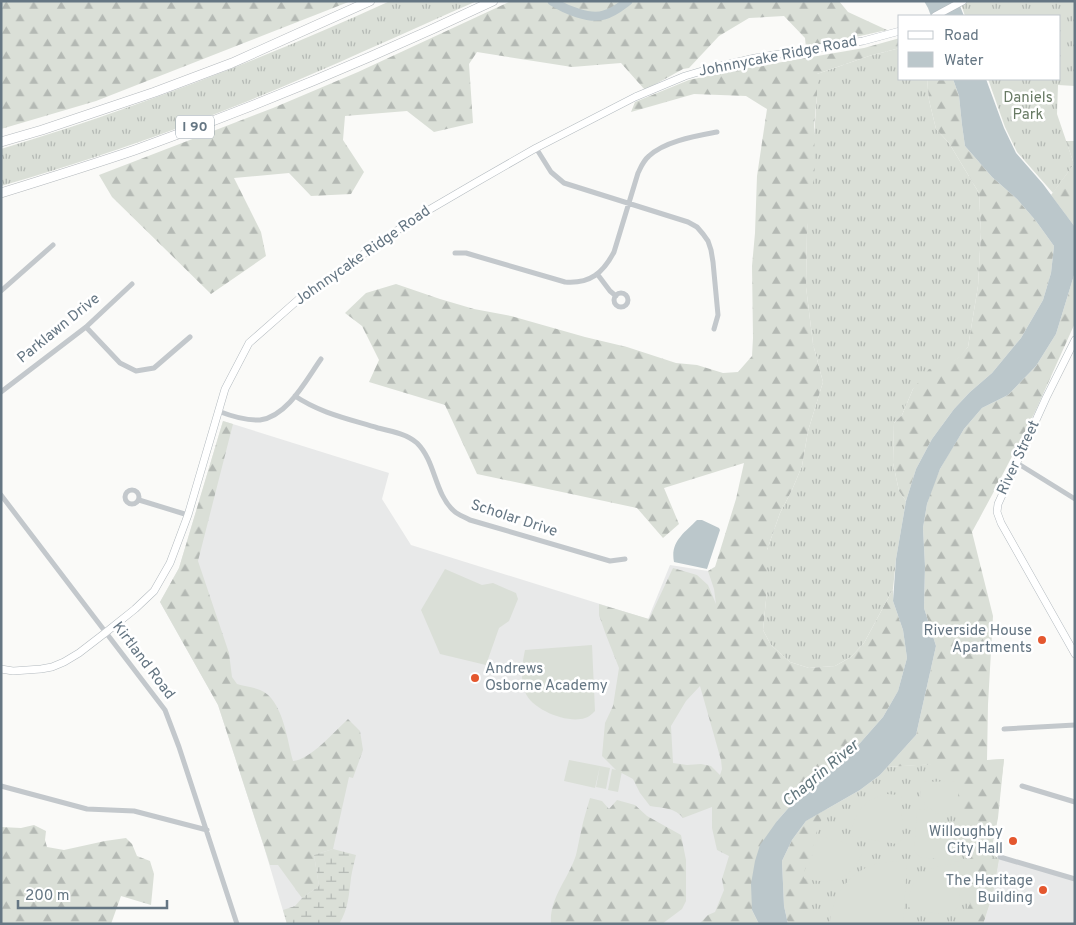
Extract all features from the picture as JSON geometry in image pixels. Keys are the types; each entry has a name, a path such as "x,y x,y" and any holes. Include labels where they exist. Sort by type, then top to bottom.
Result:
{"highway":[{"path":"1,142 155,92 215,70 370,1"},
{"name":"I 90","path":"1,193 134,150 233,113 357,62 493,1"}],"main road":[{"path":"937,15 963,1"},
{"name":"Johnnycake Ridge Road","path":"1,669 13,671 30,670 52,667 64,662 105,633 154,592 170,563 188,515 225,389 249,343 299,299 416,218 536,148 635,97 685,76 712,68 755,58 863,41 898,32"},
{"name":"River Street","path":"1075,340 1046,398 998,504 997,512 1001,523 1075,654"}],"street":[{"path":"455,253 466,253 565,282 578,282 598,275 608,264 614,252 642,164 659,149 679,141 717,132"},
{"path":"536,148 551,172 564,183 688,222 697,227 708,241 713,262 718,315 714,329"},
{"path":"1,291 53,245"},
{"path":"598,275 616,296"},
{"name":"Parklawn Drive","path":"1,392 86,326 132,284"},
{"path":"86,326 120,363 136,371 154,368 190,337"},
{"path":"218,411 244,419 259,420 274,416 295,396 321,359"},
{"name":"Scholar Drive","path":"295,396 325,412 403,435 417,443 428,458 446,502 454,512 470,520 610,561 625,559"},
{"path":"1017,463 1075,499"},
{"name":"Kirtland Road","path":"1,495 165,710 207,830 237,924"},
{"path":"139,500 188,515"},
{"path":"1004,729 1075,725"},
{"path":"1,786 87,809 134,811 207,830"},
{"path":"1022,786 1075,802"},
{"path":"1000,857 1075,879"}],"shaded area":[{"name":"Andrews Osborne Academy","path":"223,421 389,473 382,499 411,545 648,619 670,565 708,571 724,561 733,569 730,924 287,924 218,705 160,602 179,568"},
{"path":"999,859 1075,880 1075,924 983,924 993,893"}],"green space":[{"path":"1,1 351,1 96,101 1,129"},
{"path":"390,1 477,1 298,80 179,128 1,186 1,149 51,134 198,82"},
{"path":"511,1 839,1 848,12 887,30 806,48 805,38 784,16 749,18 719,36 689,68 683,69 645,90 621,63 572,67 477,52 469,64 473,123 434,132 407,111 345,116 343,140 364,172 351,194 311,196 289,173 234,178 261,232 266,256 211,294 112,197 99,175 273,108 358,72"},
{"name":"Daniels Park","path":"960,1 1075,1 1075,86 1058,85 1057,114 1074,164 1053,193 1017,152 1005,127 988,80 1061,80 1061,15 965,15"},
{"path":"1008,1 1019,1 1020,15 1010,15"},
{"path":"898,39 898,49 869,56 817,74 814,127 815,167 807,231 806,287 813,344 823,382 808,431 802,466 780,513 767,550 767,590 763,630 771,645 790,662 809,668 835,666 851,657 864,643 893,589 893,601 903,630 907,658 898,691 883,717 853,751 792,804 777,821 752,910 759,924 699,924 708,915 715,912 724,890 722,879 729,856 717,850 712,828 712,807 683,818 673,810 650,806 640,793 633,779 616,770 602,756 605,723 613,706 619,668 599,615 599,604 649,619 673,568 697,575 708,585 716,604 714,589 708,571 715,567 736,499 744,463 664,488 679,524 663,538 637,508 477,474 445,405 369,382 379,360 362,326 345,313 366,293 396,284 474,309 511,316 627,347 676,363 697,365 723,373 738,372 752,356 752,266 757,176 767,109 746,96 694,94 631,112 635,102 689,80 864,48","holes":["700,686 722,769 720,775 711,766 673,763 671,726 686,701"]},
{"path":"898,49 898,80 927,80 929,100 936,129 949,143 979,193 981,232 978,286 968,347 960,357 913,389 902,415 894,423 893,463 899,491 906,501 893,589 864,643 851,657 835,666 809,668 790,662 771,645 763,630 767,590 767,550 780,513 802,466 808,431 823,382 813,344 806,287 807,231 817,74 869,56"},
{"path":"927,80 953,80 959,96 965,146 992,177 1017,199 1054,246 1051,273 1043,300 1021,338 992,373 954,409 932,439 916,469 906,501 899,491 893,463 894,423 902,415 913,389 929,369 944,367 959,357 968,347 978,286 981,232 979,193 949,143 936,129 929,100"},
{"path":"1066,141 1075,141 1075,227 1051,195 1074,164"},
{"path":"1075,272 1075,323 1035,412 972,532 993,616 987,760 1004,759 996,827 982,833 960,820 958,813 958,781 938,764 887,767 916,735 936,646 924,608 925,566 923,528 927,504 934,483 948,455 964,429 982,408 1008,395 1036,366 1056,334"},
{"path":"223,421 233,424 198,561 229,653 232,677 237,684 260,690 274,702 283,721 293,761 307,756 348,719 360,731 363,750 353,778 349,777 333,849 314,855 319,886 302,898 278,865 270,865 218,705 160,602 179,568"},
{"path":"445,569 482,585 493,583 516,593 518,599 509,621 499,628 486,665 440,654 421,610"},
{"path":"592,645 595,711 592,714 586,718 578,719 560,717 543,710 529,699 523,687 522,676 525,650"},
{"path":"1004,759 998,818 992,847 995,856 999,859 993,893 983,924 788,924 806,821 860,790 880,775 887,767"},
{"path":"569,760 600,766 595,788 564,781"},
{"path":"600,766 610,768 606,789 596,787"},
{"path":"612,769 622,771 618,792 608,790"},
{"path":"958,781 958,815 937,813 926,806 920,796 921,782"},
{"path":"887,794 900,795 902,798 902,840 897,844 850,836 854,821 861,809 871,800"},
{"path":"590,798 602,801 609,809 617,800 635,805 647,816 681,835 686,860 686,901 682,909 662,924 551,924 553,905 573,864"},
{"path":"827,809 819,825 805,869 804,878 810,880 809,924 788,924 784,906 782,861 792,840 806,821"},
{"path":"917,809 928,810 937,814 951,825 960,842 961,862 920,857 914,851"},
{"path":"34,825 46,831 45,840 47,847 64,850 126,838 132,844 137,856 150,861 154,874 151,905 121,896 111,924 1,924 1,827 21,828"},
{"path":"819,836 864,848 854,867 841,878 814,881 804,878"},
{"path":"333,849 356,855 351,875 348,902 339,924 287,924 283,910 295,906 302,898 319,886 314,855"},
{"path":"970,856 999,859 993,893 983,924 959,924 970,904 971,879 967,862"},
{"path":"900,861 907,863 903,924 830,924 833,905 848,881 863,869 872,865"},
{"path":"950,864 961,867 959,903 955,911 941,914 908,907 912,887 919,877 933,868"}],"water":[{"path":"924,1 958,1 964,15 931,15"},
{"path":"953,80 986,80 1004,128 1016,153 1043,184 1075,227 1075,272 1056,334 1036,366 1008,395 982,408 964,429 940,469 927,504 923,528 925,566 924,608 936,646 916,735 880,775 860,790 806,821 792,840 782,861 784,906 788,924 759,924 752,910 751,884 760,845 792,804 853,751 883,717 898,691 907,658 903,630 893,601 896,559 906,501 916,469 932,439 954,409 992,373 1021,338 1043,300 1051,273 1054,246 1017,199 992,177 965,146 959,96"},
{"path":"697,520 702,520 720,530 707,569 674,562 673,555 676,543"}],"waterway":[{"path":"552,1 577,13 592,16 610,13 628,1"}],"place":[{"name":"Riverside House Apartments","path":"1042,640"},
{"name":"Andrews Osborne Academy","path":"475,678"},
{"name":"Willoughby City Hall","path":"1013,841"},
{"name":"The Heritage Building","path":"1043,890"}],"water label":[{"name":"Chagrin River","path":"821,774"}]}
